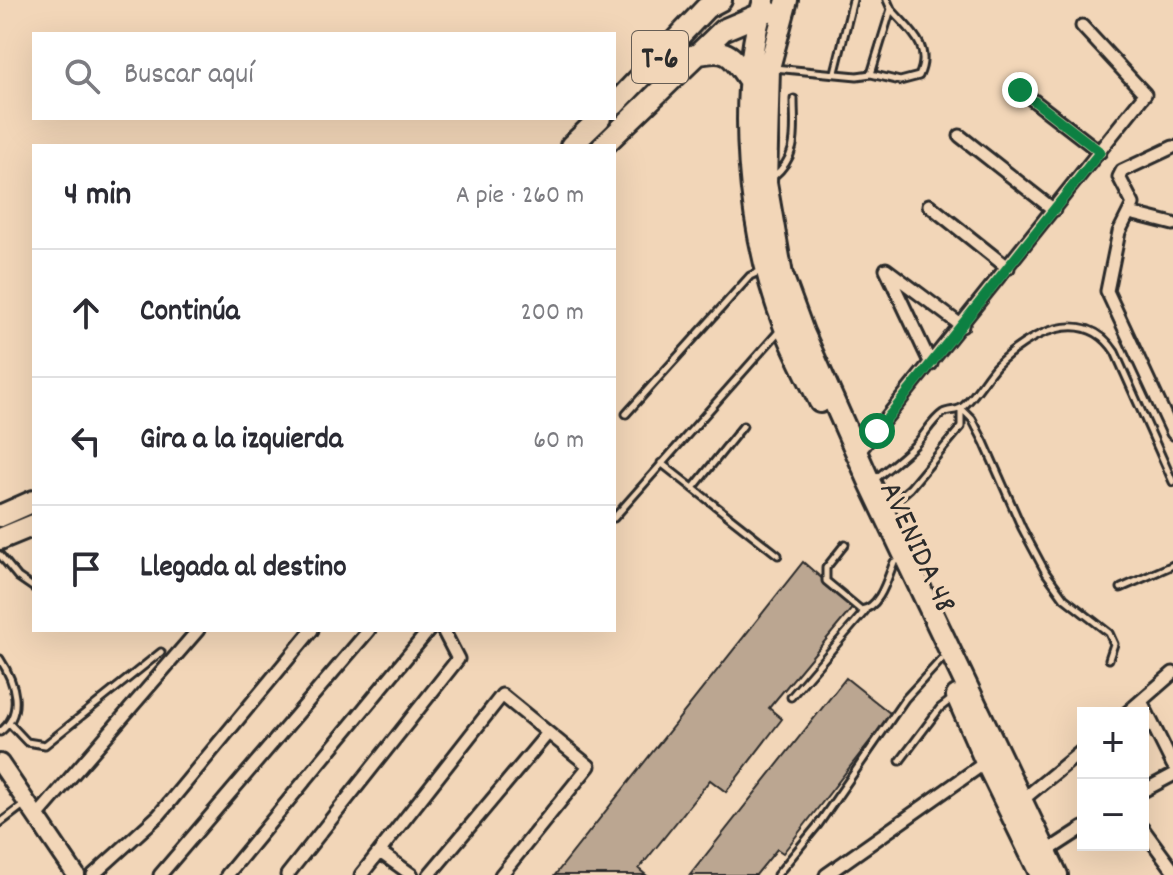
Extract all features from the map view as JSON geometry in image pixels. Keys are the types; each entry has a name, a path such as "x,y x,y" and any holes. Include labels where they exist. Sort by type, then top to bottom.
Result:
{"highway":[{"name":"T-6","path":"605,144 723,30 762,8 785,1"},
{"name":"AVENIDA 48","path":"785,1 769,68 766,183 782,275 803,332 870,483 1057,875"},
{"name":"T-6","path":"616,103 713,3"},
{"name":"AVENIDA 48","path":"762,8 748,79 749,143 757,226 784,325 1041,875"},
{"path":"694,55 726,52 736,60 748,79"},
{"name":"T-6","path":"573,144 598,120"},
{"path":"0,516 32,502"},
{"path":"0,539 32,526"}],"street":[{"path":"858,453 1145,94 1082,26"},
{"path":"1020,90 1100,152"},
{"path":"960,136 1054,210"},
{"path":"1173,147 1122,171 1119,177 1133,204 1119,232 1107,291 1173,433"},
{"path":"929,205 1008,268"},
{"path":"1130,213 1173,224"},
{"path":"931,364 886,269 962,326"},
{"path":"33,808 196,632"},
{"path":"93,875 159,815 310,632"},
{"path":"160,875 367,632"},
{"path":"227,875 427,632"},
{"path":"287,875 458,659 444,632"},
{"path":"1134,707 1173,673"},
{"path":"361,875 502,695 589,766 501,875"},
{"path":"1141,701 1173,765"},
{"path":"429,875 548,733"},
{"path":"1021,801 1077,755"},
{"path":"826,875 986,762"},
{"path":"2,770 33,808 76,875"},
{"path":"1149,788 1173,775"},
{"path":"1046,852 1077,832"},
{"path":"1149,837 1173,870"},
{"path":"380,852 412,875"}],"lane":[{"path":"835,72 853,0"},
{"path":"769,68 857,76 871,74 900,81 919,76 925,64 923,48 887,0"},
{"path":"871,74 891,9"},
{"path":"766,183 787,164 794,151 794,99"},
{"path":"626,414 750,276 766,268"},
{"path":"616,516 784,325"},
{"path":"870,483 914,446 943,413 961,408 1019,344 1040,333 1072,326 1090,329 1107,339 1173,482"},
{"path":"884,510 910,488 961,427 961,408"},
{"path":"961,408 972,419 984,442 1022,528 1046,573 1064,598 1109,633 1114,644 1109,659"},
{"path":"694,487 743,426"},
{"path":"661,463 778,555"},
{"path":"845,544 826,568 826,581 865,610"},
{"path":"0,555 18,577 32,587"},
{"path":"791,697 865,610 876,602 894,562"},
{"path":"1121,588 1173,565"},
{"path":"10,724 27,742 45,745 161,652"},
{"path":"0,659 11,676 16,712 10,724 0,732"},
{"path":"777,875 818,825 905,699 941,660"},
{"path":"900,761 940,708 957,695"},
{"path":"0,823 33,808"}],"building":[{"path":"803,562 854,606 769,708 782,719 726,792 710,780 639,869 646,875 555,875"},
{"path":"846,678 891,714 783,853 777,849 756,875 690,875"}],"route":[{"path":"877,431 1100,152 1020,90"}]}
